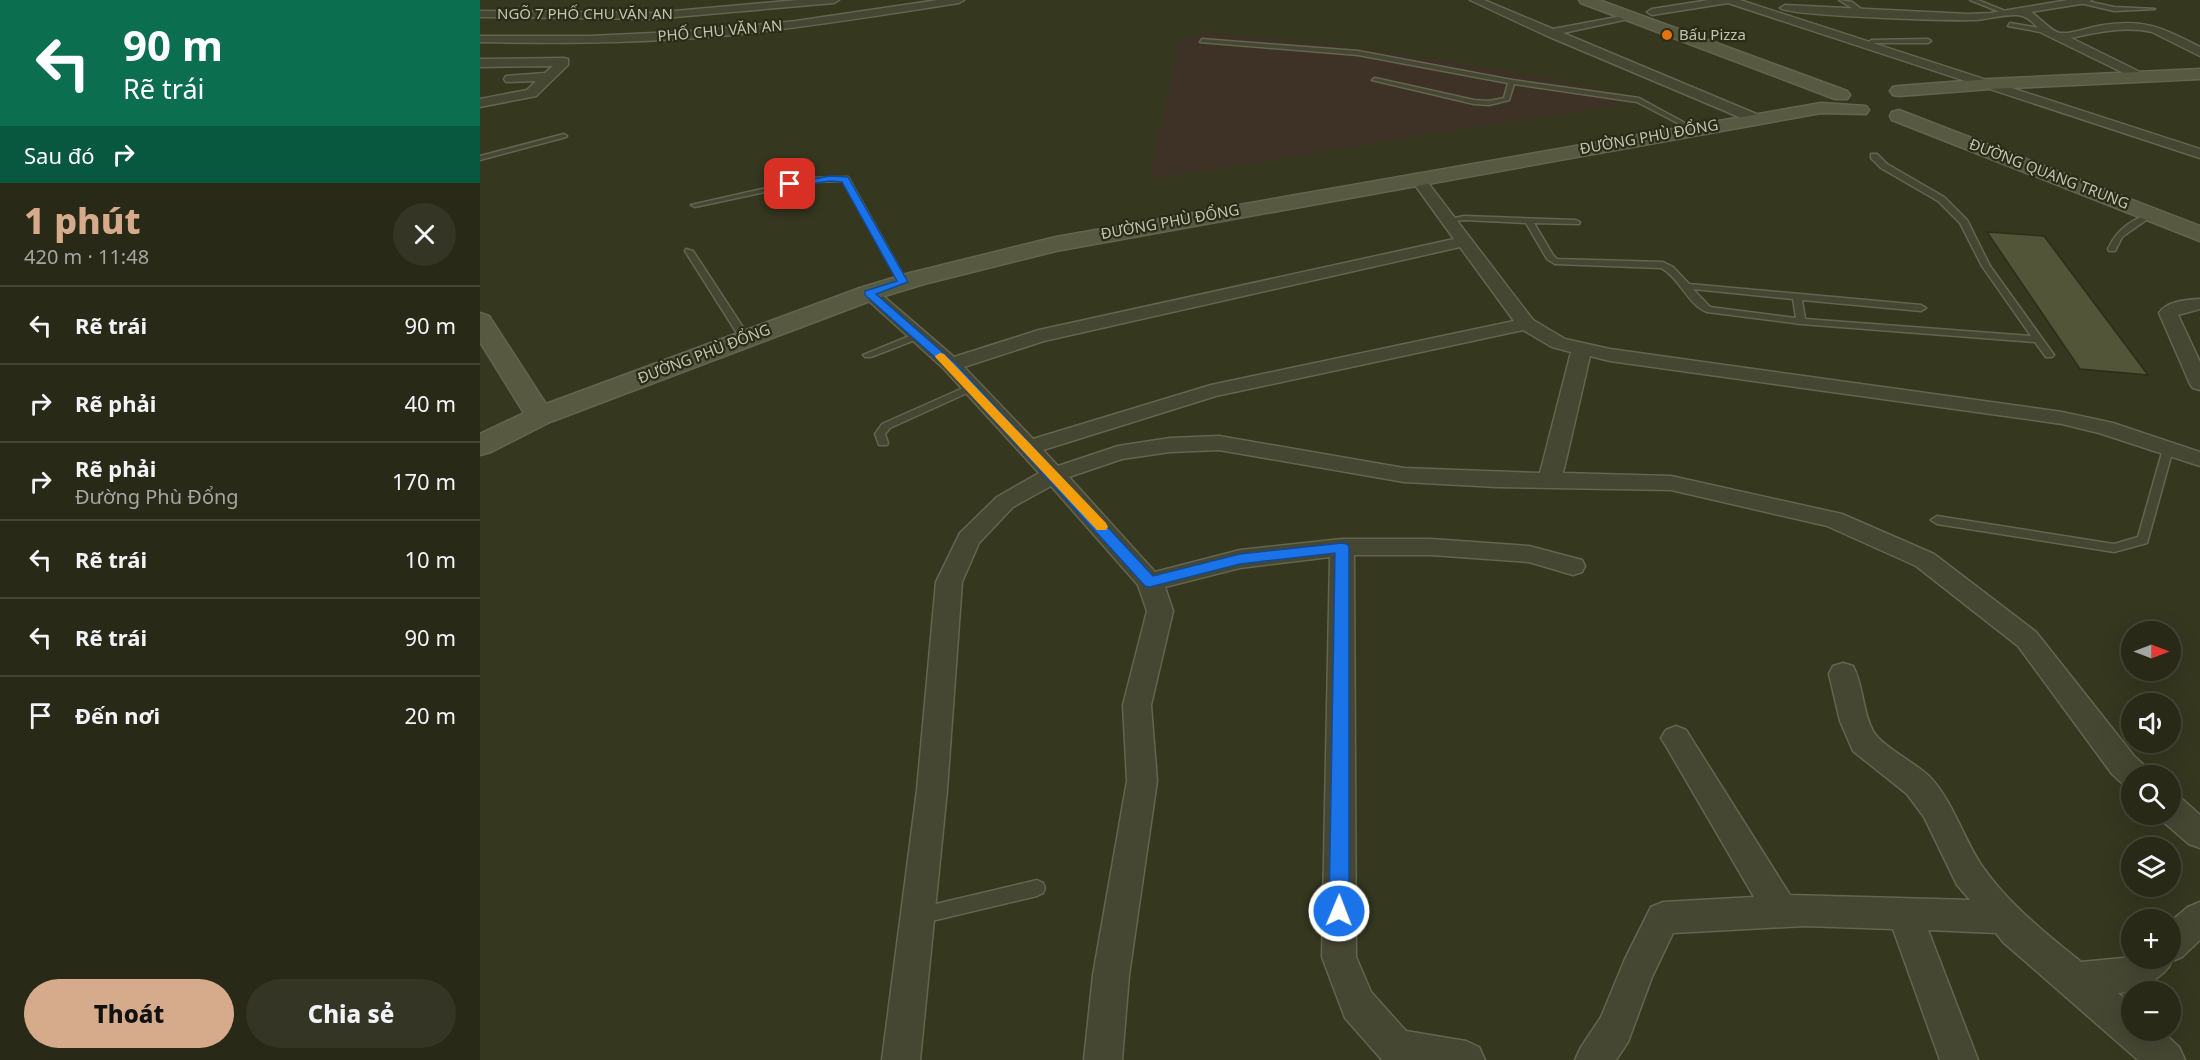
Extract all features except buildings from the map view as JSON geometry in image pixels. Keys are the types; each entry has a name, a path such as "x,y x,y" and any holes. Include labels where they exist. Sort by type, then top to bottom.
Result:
{"main road":[{"path":"1586,0 1834,100 1847,90 1858,88 1619,0"},
{"path":"1899,116 1922,110 1924,106 1921,102 1891,90 2200,74"},
{"path":"1982,103 2082,97"},
{"name":"ĐƯỜNG PHÙ ĐỔNG","path":"480,446 540,416 868,293 903,282 1056,244 1756,119 1834,100 1860,110 1899,116"},
{"name":"ĐƯỜNG QUANG TRUNG","path":"1922,110 2200,214"},
{"name":"ĐƯỜNG QUANG TRUNG","path":"1899,116 2200,234"},
{"path":"480,321 540,416"}],"street":[{"name":"NGÕ 7 PHỐ CHU VĂN AN","path":"480,14 652,16 834,0"},
{"name":"PHỐ CHU VĂN AN","path":"480,39 580,40 700,34 779,26 959,0"},
{"path":"1475,0 1756,119"},
{"path":"1652,12 1730,0 1870,36 1990,84 2200,154"},
{"path":"1743,4 1968,17 2021,11 2083,0"},
{"path":"1911,3 1927,16"},
{"path":"2021,11 2042,24 2046,31 2083,47 2140,77"},
{"path":"1862,12 1870,36"},
{"path":"1528,37 1629,16"},
{"path":"2059,38 2112,28 2147,27 2197,49"},
{"path":"480,63 564,62 531,93 480,103"},
{"path":"510,79 550,77"},
{"path":"486,88 498,99"},
{"path":"1417,178 1526,324 1559,343 1610,355 2062,417 2105,428 2200,459"},
{"path":"951,365 1039,336 1465,241"},
{"path":"868,293 951,365 1053,475 1150,582 1160,611 1137,705 1142,781 1111,975 1103,1060"},
{"path":"2200,304 2183,306 2168,314 2200,384"},
{"path":"1028,448 1211,391 1526,324"},
{"path":"1550,480 1582,348"},
{"path":"902,1060 932,790 949,582 969,539 1005,502 1053,475 1118,453 1170,445 1220,443 1404,475 1497,480 1671,483 1834,520 1925,560 2027,639 2123,765"},
{"path":"1150,582 1240,559 1342,547 1431,547 1528,554 1573,566"},
{"path":"1342,547 1339,957 1358,1005 1396,1048 1466,1060"},
{"path":"1842,674 1854,722 1863,742 1918,785 1935,807 1969,874 2015,930 2121,1020"},
{"path":"1676,738 1781,912"},
{"path":"2181,818 2200,834"},
{"path":"1594,1060 1615,1029 1637,971 1663,918 1781,912 2004,917"},
{"path":"1905,914 1959,1060"},
{"path":"2181,935 2200,918"},
{"path":"2075,980 2127,975 2137,969"},
{"path":"2144,1041 2166,1060"}],"lane":[{"path":"1842,0 1862,12"},
{"path":"1973,0 2007,13"},
{"path":"2083,0 2114,9 2152,9"},
{"path":"2010,25 2046,31"},
{"path":"1870,36 1928,41"},
{"path":"1202,41 1358,53 1512,82 1639,100 1693,129"},
{"path":"1375,80 1474,102 1489,103 1507,99 1512,82"},
{"path":"480,158 564,136"},
{"path":"1874,156 1884,166 1941,199 1964,222 1986,266 2049,355"},
{"path":"694,205 811,180 845,179 903,282"},
{"path":"2112,249 2118,236 2143,218 2154,215"},
{"path":"1449,220 1464,218 1576,222"},
{"path":"1528,220 1550,257 1555,261 1663,265 1672,269 1686,285 1695,302 1707,309 1801,321 2037,339"},
{"path":"689,251 744,338"},
{"path":"1686,285 1921,308"},
{"path":"1797,296 1801,321"},
{"path":"868,355 917,336"},
{"path":"883,443 880,434 886,426 972,387"},
{"path":"1937,519 2114,548 2143,540 2168,449"},
{"path":"918,916 1037,888"}],"shaded area":[{"path":"1203,33 1315,43 1426,58 1536,77 1646,100 1149,179 1180,41"}],"slow traffic":[{"path":"940,356 972,387 1102,527"}],"place":[{"name":"Bấu Pizza","path":"1667,35"}],"route":[{"path":"790,184 830,178 845,179 903,282 868,293 951,365 1150,582 1240,559 1342,547 1339,911"}]}
